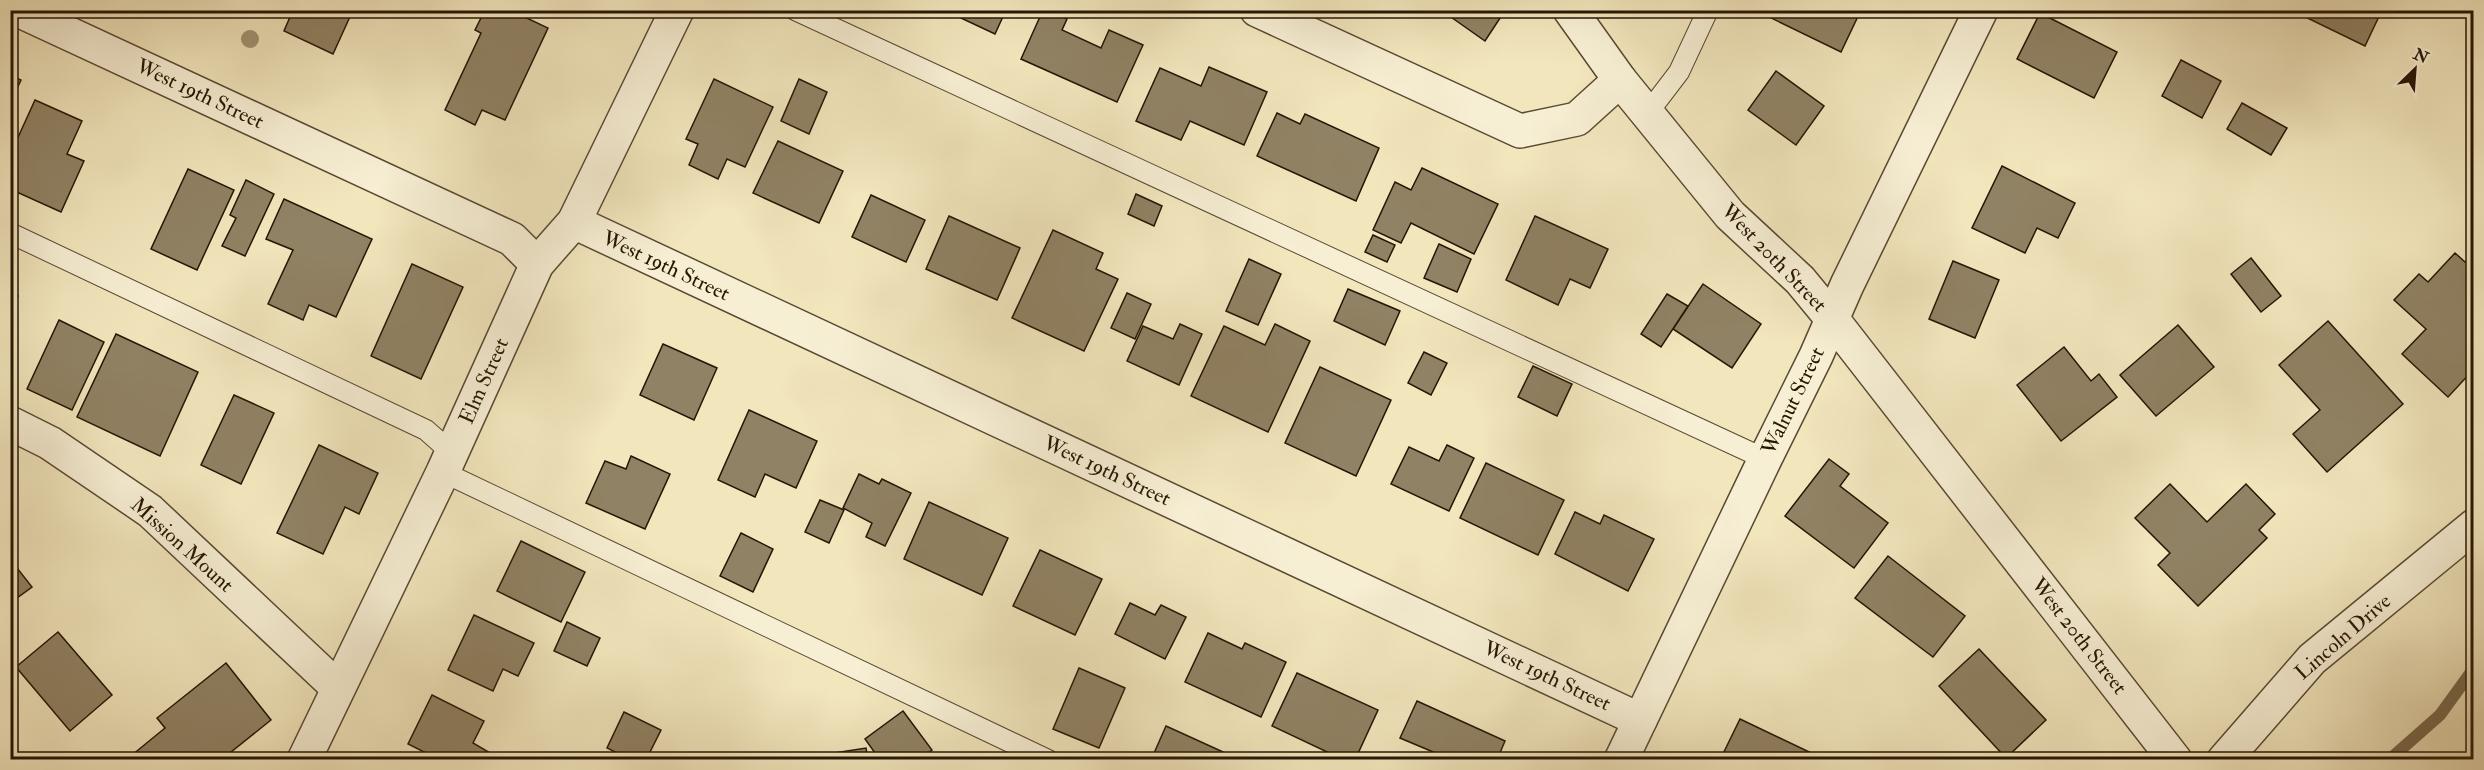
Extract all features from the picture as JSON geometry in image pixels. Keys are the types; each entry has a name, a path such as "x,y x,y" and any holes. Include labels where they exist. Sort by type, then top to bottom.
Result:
{"street":[{"name":"West 19th Street","path":"18,10 512,239 537,264"},
{"name":"Elm Street","path":"304,759 447,462 537,264 574,222 677,10"},
{"path":"1257,10 1520,131 1577,119 1620,80"},
{"name":"West 20th Street","path":"1570,10 1620,80 1730,215 1800,280 1833,320 2175,759"},
{"name":"Walnut Street","path":"1621,759 1981,10"},
{"name":"West 19th Street","path":"574,222 1640,720"},
{"name":"Mission Mount","path":"10,423 50,443 150,511 338,688"},
{"name":"Lincoln Drive","path":"2224,759 2312,659 2474,526"}],"lane":[{"path":"795,10 1765,459"},
{"path":"1647,114 1679,72 1708,10"},
{"path":"10,232 426,430 447,462 1048,759"}],"building":[{"path":"293,10 353,10 333,54 284,31"},
{"path":"485,10 510,10 548,28 505,120 482,110 475,125 445,110 481,33 475,30"},
{"path":"944,10 1006,10 995,34"},
{"path":"1043,10 1050,10 1067,19 1062,30 1101,48 1109,30 1143,45 1117,102 1021,59"},
{"path":"1441,10 1502,10 1504,12 1485,41"},
{"path":"1765,10 1861,10 1841,52 1763,14"},
{"path":"2291,10 2382,10 2365,46"},
{"path":"2040,13 2117,52 2094,98 2017,59"},
{"path":"2181,60 2221,81 2202,118 2162,96"},
{"path":"1209,67 1267,92 1244,145 1190,121 1181,140 1136,121 1160,68 1201,86"},
{"path":"1776,71 1824,106 1796,145 1748,110"},
{"path":"10,75 21,80 10,103"},
{"path":"714,79 773,107 745,167 727,159 718,179 689,165 698,144 686,139"},
{"path":"799,79 827,92 809,134 781,121"},
{"path":"35,100 82,121 67,154 84,161 61,212 10,189 10,155"},
{"path":"2242,103 2287,128 2271,155 2227,129"},
{"path":"1277,113 1300,124 1305,114 1379,148 1356,201 1257,156"},
{"path":"778,141 843,171 819,223 753,193"},
{"path":"2002,166 2075,203 2058,238 2037,228 2025,253 1972,228"},
{"path":"1422,168 1498,204 1474,254 1411,223 1401,243 1373,230 1395,182 1411,190"},
{"path":"188,169 234,190 197,270 151,249"},
{"path":"246,180 274,194 245,256 222,246 236,218 230,215"},
{"path":"1136,194 1162,206 1154,226 1128,214"},
{"path":"871,195 925,220 906,262 852,237"},
{"path":"284,199 372,239 336,317 309,305 303,320 268,304 293,250 266,239"},
{"path":"949,216 1020,248 997,300 926,269"},
{"path":"1535,216 1608,249 1590,288 1570,279 1558,305 1506,280"},
{"path":"1053,230 1103,253 1096,269 1118,279 1084,351 1012,318"},
{"path":"1373,235 1395,245 1387,262 1365,252"},
{"path":"1439,244 1471,259 1457,292 1424,278"},
{"path":"2455,253 2474,270 2474,369 2448,397 2402,354 2426,329 2394,300 2419,274 2428,282"},
{"path":"2251,258 2281,296 2261,312 2231,274"},
{"path":"1249,259 1281,274 1258,325 1226,311"},
{"path":"1953,261 1999,280 1975,338 1929,319"},
{"path":"412,264 463,287 421,379 371,356"},
{"path":"1703,284 1761,324 1732,368 1673,329"},
{"path":"1348,289 1400,311 1385,345 1334,321"},
{"path":"10,293 18,296 10,313"},
{"path":"1127,293 1151,304 1135,339 1111,328"},
{"path":"1667,294 1688,306 1661,347 1641,334"},
{"path":"59,320 104,342 72,410 27,389"},
{"path":"2328,321 2403,404 2327,472 2293,434 2320,410 2279,365"},
{"path":"1180,324 1202,334 1179,385 1127,361 1143,326 1173,339"},
{"path":"1275,324 1310,341 1268,432 1191,396 1224,326 1265,345"},
{"path":"2178,325 2214,367 2156,416 2120,375"},
{"path":"116,334 198,372 160,456 77,417"},
{"path":"663,344 717,368 694,420 640,395"},
{"path":"2064,347 2091,381 2099,374 2117,397 2061,441 2017,385"},
{"path":"1424,352 1447,363 1431,395 1408,383"},
{"path":"1533,366 1572,384 1557,416 1518,397"},
{"path":"1320,367 1391,400 1356,476 1285,443"},
{"path":"234,395 274,413 241,484 201,465"},
{"path":"749,410 817,441 796,488 765,474 755,497 718,480"},
{"path":"319,445 378,473 359,514 345,507 323,554 277,533"},
{"path":"1447,445 1474,458 1449,511 1391,484 1409,447 1439,461"},
{"path":"631,456 670,474 645,529 586,503 605,461 626,469"},
{"path":"1829,459 1849,474 1840,486 1888,523 1854,568 1785,516"},
{"path":"1486,463 1564,500 1538,555 1460,518"},
{"path":"859,474 879,484 882,479 911,493 885,546 866,537 872,523 843,508"},
{"path":"2170,484 2207,522 2246,484 2275,514 2259,530 2267,538 2198,606 2158,565 2170,553 2135,518"},
{"path":"820,500 844,510 829,543 805,532"},
{"path":"929,502 1008,538 982,595 904,559"},
{"path":"1575,512 1600,524 1604,515 1654,539 1628,591 1555,554"},
{"path":"741,533 773,549 753,592 720,576"},
{"path":"521,541 585,572 561,622 497,591"},
{"path":"1040,550 1102,579 1075,635 1013,606"},
{"path":"1888,556 1965,616 1933,657 1855,598"},
{"path":"10,559 32,587 10,603"},
{"path":"1130,603 1155,615 1161,605 1186,617 1165,659 1115,634"},
{"path":"474,615 534,643 518,676 503,669 493,691 448,670"},
{"path":"567,622 600,638 587,666 554,651"},
{"path":"58,632 112,695 70,731 16,667"},
{"path":"1208,633 1242,649 1245,643 1286,662 1261,717 1185,682"},
{"path":"1979,649 2046,720 2006,758 1939,686"},
{"path":"226,663 271,720 221,760 126,760 165,728 157,718"},
{"path":"1079,668 1125,688 1099,748 1053,729"},
{"path":"1297,673 1378,710 1355,760 1344,760 1272,726"},
{"path":"432,695 484,721 473,743 502,760 440,760 408,744"},
{"path":"1417,701 1505,741 1497,760 1436,760 1438,754 1400,738"},
{"path":"903,711 932,750 919,760 880,760 865,739"},
{"path":"624,712 661,730 646,760 631,760 607,748"},
{"path":"1740,719 1826,760 1730,760 1722,756"},
{"path":"1166,726 1234,757 1233,760 1151,760"},
{"path":"866,748 868,760 788,760"}],"waterway":[{"path":"2389,760 2440,715 2474,668"}]}
